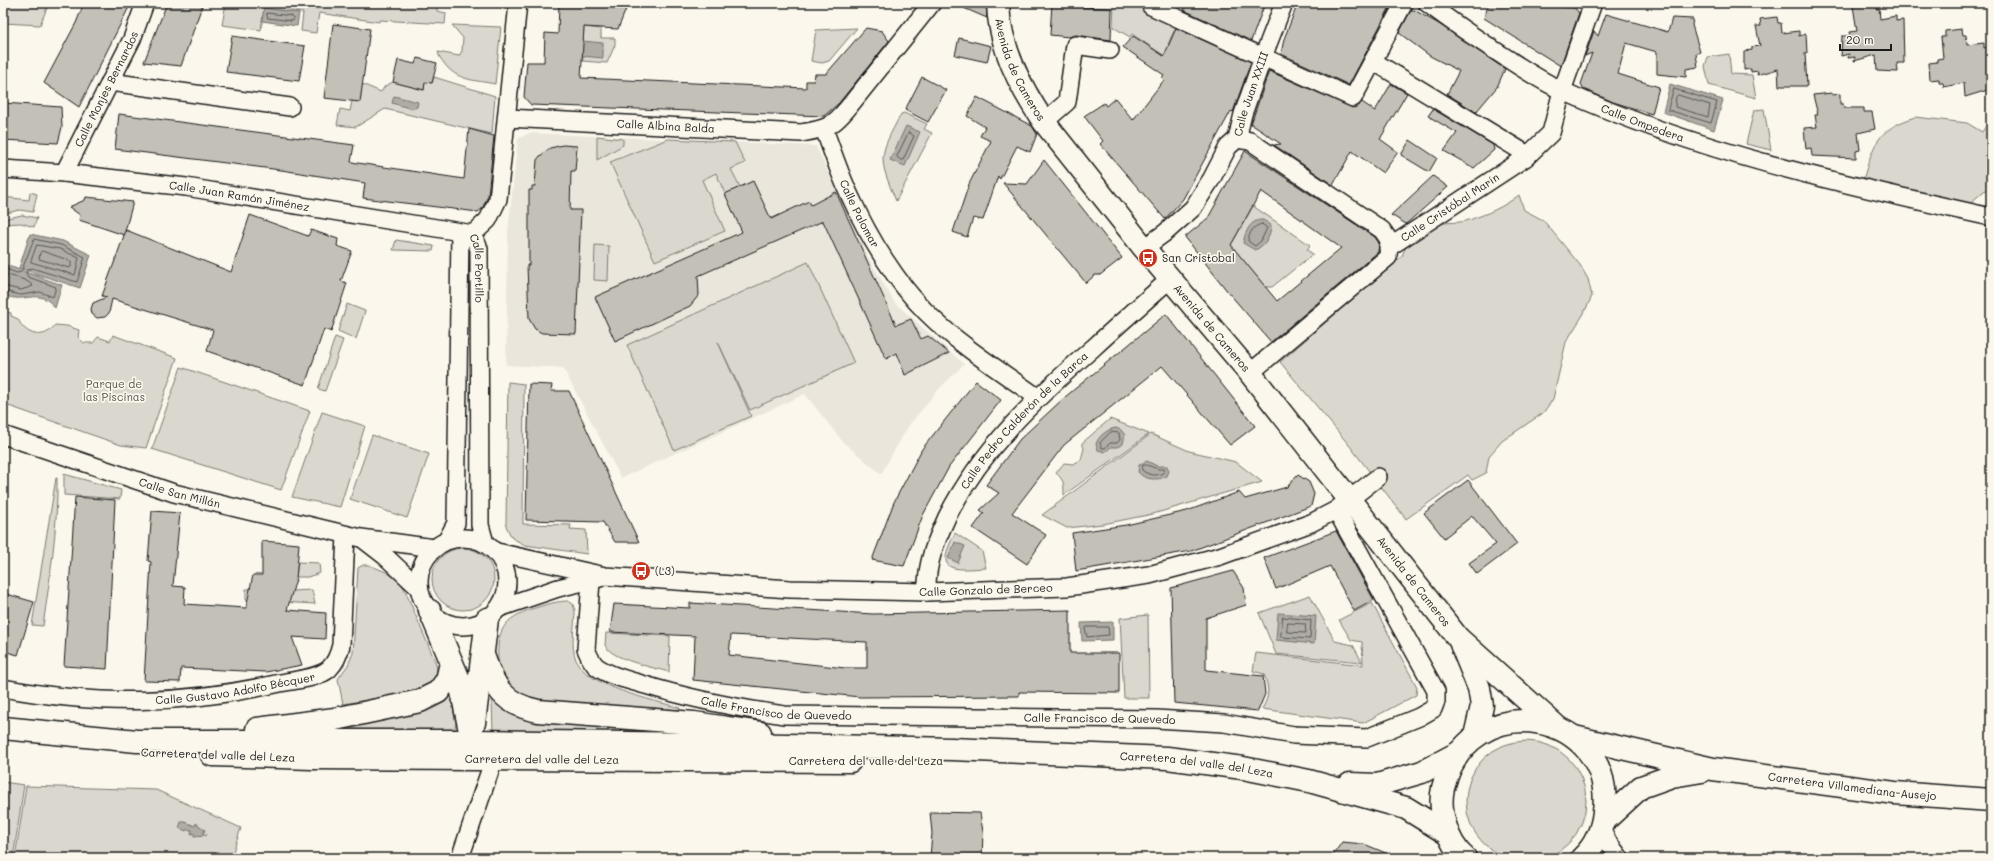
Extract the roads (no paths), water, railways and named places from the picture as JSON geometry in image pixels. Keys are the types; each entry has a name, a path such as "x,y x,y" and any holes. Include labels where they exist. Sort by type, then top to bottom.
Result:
{"main road":[{"name":"Avenida de Cameros","path":"998,3 1009,57 1030,102 1044,122 1144,248 1250,373 1343,505 1458,638"},
{"path":"430,611 460,682 472,741 488,750 617,750 673,760"},
{"path":"312,758 345,750 463,749 472,741 483,655 493,614"},
{"path":"1458,638 1590,754 1601,776 1606,799 1602,825 1585,857"},
{"path":"1458,638 1479,688 1482,706 1475,736 1458,753 1448,771 1442,792 1442,814 1448,834 1465,858"},
{"path":"483,655 491,679 505,697 521,708 694,723 766,734 900,739 952,749"},
{"path":"48,734 253,730 335,719 420,701 438,692 447,680 451,663"},
{"name":"Carretera Villamediana-Ausejo","path":"1475,736 1494,726 1515,721 1536,721 1565,732 1714,769 1895,793 1991,800"},
{"name":"Carretera del valle del Leza","path":"3,728 48,734 137,740 472,741 788,745 952,749 1167,758 1243,768 1309,781 1406,808 1448,834"},
{"name":"Carretera del valle del Leza","path":"3,733 50,744 138,753 312,758 968,760 1083,755"},
{"name":"Carretera del valle del Leza","path":"1309,781 1377,786 1422,772 1458,753"},
{"name":"Carretera Villamediana-Ausejo","path":"1602,825 1641,787 1672,776 1714,769"}],"street":[{"name":"Calle Monjes Bernardos","path":"64,173 132,39 145,3"},
{"name":"Calle Portillo","path":"467,233 488,220 497,204 518,3"},
{"path":"824,130 838,120 932,3"},
{"path":"1153,3 1151,6 1353,98 1404,3"},
{"name":"Calle Juan XXIII","path":"1144,248 1166,232 1193,208 1212,178 1228,147 1237,139 1243,114 1284,3"},
{"name":"Calle Ompedera","path":"1427,3 1466,32 1535,76 1562,91 1654,129 1733,154 1881,192 1991,217"},
{"name":"Calle Cristóbal Marín","path":"1388,248 1528,155 1551,133 1562,91 1593,3"},
{"path":"1044,122 1068,102 1076,45 1110,50"},
{"path":"1373,61 1528,155"},
{"path":"110,82 290,107"},
{"name":"Calle Albina Balda","path":"507,118 800,133 824,130"},
{"name":"Calle Palomar","path":"824,130 852,200 868,231 895,274 925,311 964,345 1037,397"},
{"path":"1237,139 1250,141 1382,230 1389,240 1388,258 1250,373"},
{"name":"Calle Juan Ramón Jiménez","path":"3,169 64,173 186,187 467,233"},
{"name":"Calle Portillo","path":"440,544 456,523 467,233"},
{"name":"Calle Portillo","path":"467,233 478,241 480,256 480,525 491,547"},
{"name":"Calle Pedro Calderón de la Barca","path":"927,592 926,574 935,542 958,496 984,457 1037,397 1170,279"},
{"name":"Calle San Millán","path":"3,435 174,493 354,536 440,544"},
{"name":"Calle Gonzalo de Berceo","path":"491,547 598,578 790,589 927,592 1067,588 1149,575 1220,556 1311,523 1343,505 1378,476"},
{"name":"Calle Francisco de Quevedo","path":"598,578 588,614 586,649 596,666 612,675 683,697 730,707 784,715 1156,719 1224,723 1294,735 1367,738 1419,717 1433,709 1436,701 1436,691 1343,505"},
{"name":"Calle San Millán","path":"354,536 385,556 419,588"},
{"name":"Calle Gustavo Adolfo Bécquer","path":"3,688 47,696 99,700 170,700 234,694 315,675 328,669 338,658 341,645 354,536"},
{"path":"466,537 491,547 505,565 508,580 506,595 493,614 476,624 463,626 451,624 439,619 430,611 423,600 419,588 422,566 440,544 466,537"},
{"name":"Calle Gonzalo de Berceo","path":"493,614 558,588 598,578"},
{"path":"558,588 570,592 582,599 588,614"},
{"path":"460,858 494,759"},
{"path":"1602,825 1608,842 1620,858"}],"water":[{"path":"264,8 299,13 297,26 262,21"},
{"path":"582,41 603,43 603,58 581,56"},
{"path":"1670,84 1723,100 1714,130 1663,112"},
{"path":"394,96 418,102 417,107 412,109 392,103"},
{"path":"906,126 920,132 905,166 890,160"},
{"path":"1258,220 1263,220 1271,225 1270,233 1262,246 1255,250 1243,243 1244,239 1251,224"},
{"path":"30,234 63,241 91,255 80,288 19,268"},
{"path":"3,264 62,285 55,308 43,298 11,298 3,295"},
{"path":"1116,428 1121,430 1125,435 1123,444 1117,447 1111,447 1105,452 1098,450 1096,444 1099,438 1107,431"},
{"path":"1147,461 1157,466 1167,466 1169,471 1167,476 1160,479 1151,479 1141,475 1138,472 1139,465"},
{"path":"955,542 965,546 958,563 948,558"},
{"path":"1278,613 1316,616 1314,644 1276,640"},
{"path":"1113,622 1113,640 1082,641 1081,623"},
{"path":"181,822 195,826 196,823 205,830 203,834 207,835 194,836 194,833 191,834 192,830 186,831 179,828"}],"place":[{"name":"San Cristobal","path":"1148,258"},
{"name":"(L3)","path":"641,571"}],"park label":[{"name":"Parque de las Piscinas","path":"114,390"}]}
